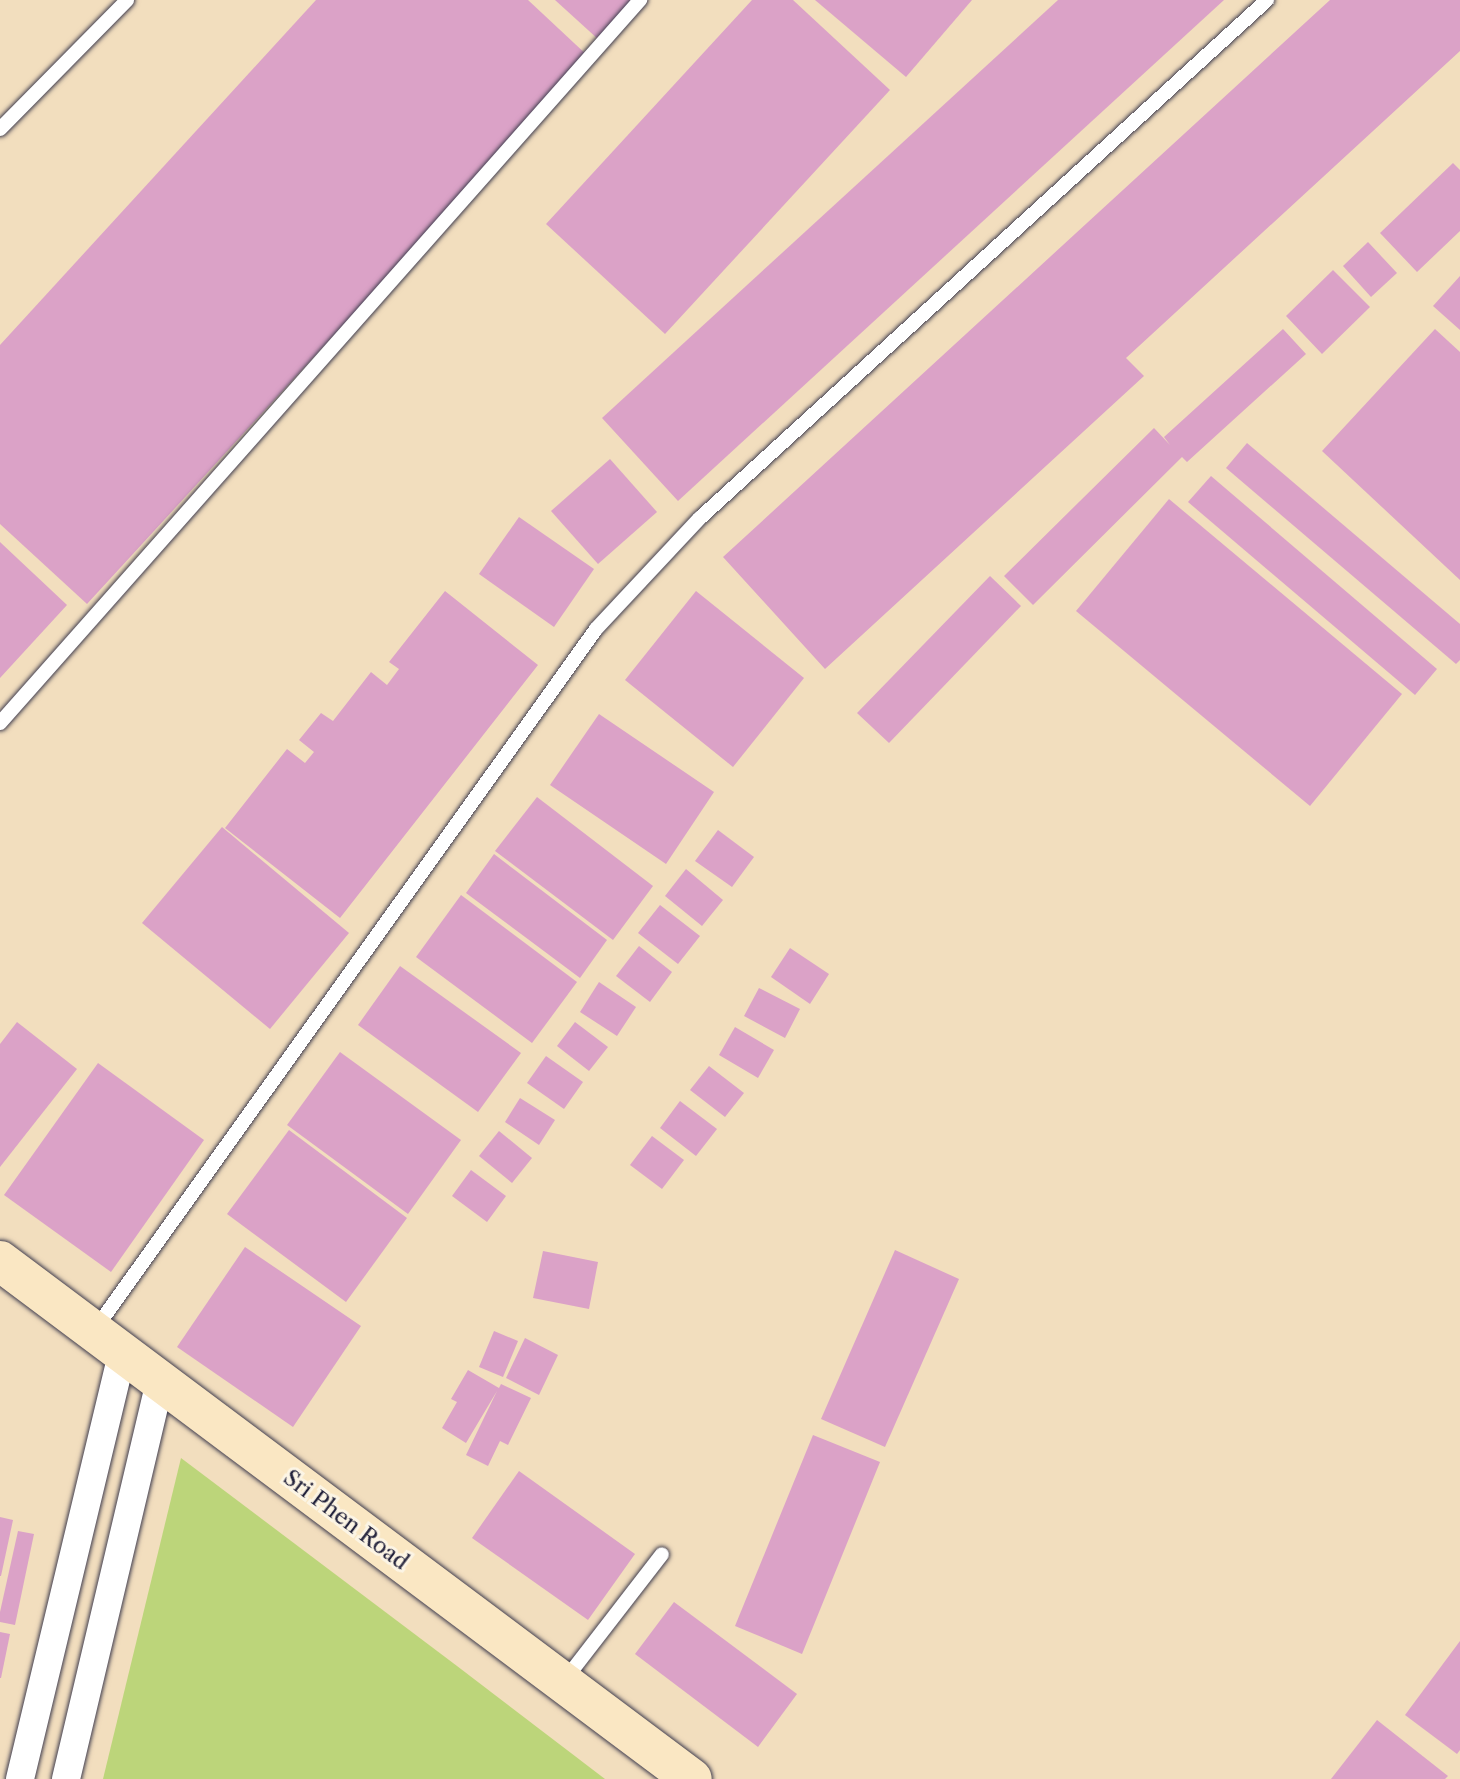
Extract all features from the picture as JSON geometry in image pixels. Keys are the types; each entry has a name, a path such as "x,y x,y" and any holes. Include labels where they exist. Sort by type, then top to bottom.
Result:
{"main road":[{"name":"Sri Phen Road","path":"0,1261 692,1779"}],"street":[{"path":"20,1779 109,1340"},
{"path":"66,1779 160,1381"}],"lane":[{"path":"0,129 127,0"},
{"path":"0,723 640,0"},
{"path":"109,1340 596,629 700,518 1267,0"},
{"path":"563,1683 662,1554"}],"green space":[{"path":"181,1458 457,1666 605,1779 103,1779"}],"building":[{"path":"316,0 528,0 589,57 87,604 0,524 0,345"},
{"path":"555,0 636,0 599,40"},
{"path":"752,0 793,0 890,90 665,334 546,224"},
{"path":"815,0 972,0 906,77"},
{"path":"1058,0 1224,0 678,501 602,418"},
{"path":"1330,0 1460,0 1460,51 1126,358 1144,376 825,669 723,557"},
{"path":"1453,163 1460,170 1460,231 1417,272 1380,233"},
{"path":"1368,242 1397,273 1371,297 1343,266"},
{"path":"1333,270 1370,307 1322,354 1286,316"},
{"path":"1460,276 1460,330 1433,306"},
{"path":"1283,329 1306,354 1187,462 1182,457 1033,605 1004,576 1154,428 1170,445 1164,437"},
{"path":"1435,329 1460,352 1460,580 1322,451"},
{"path":"1247,443 1460,624 1460,660 1456,664 1226,468"},
{"path":"610,459 657,512 598,564 551,511"},
{"path":"1211,476 1437,669 1415,695 1188,502"},
{"path":"1169,499 1402,694 1310,806 1076,611"},
{"path":"519,517 594,569 554,627 479,574"},
{"path":"0,542 67,605 0,678"},
{"path":"990,576 1021,606 889,743 857,713"},
{"path":"445,591 538,665 340,918 225,828 287,749 305,763 314,752 299,740 321,713 333,721 371,672 387,685 399,669 389,662"},
{"path":"696,591 804,678 733,767 625,680"},
{"path":"599,714 714,792 666,864 550,785"},
{"path":"537,797 653,886 613,940 495,851"},
{"path":"222,827 349,933 270,1029 142,923"},
{"path":"718,830 754,857 732,887 695,861"},
{"path":"494,854 607,940 580,978 466,893"},
{"path":"686,869 723,900 702,926 665,896"},
{"path":"461,895 577,982 532,1043 416,957"},
{"path":"660,905 700,936 678,964 638,933"},
{"path":"639,946 672,972 650,1002 616,976"},
{"path":"790,948 829,974 810,1004 771,977"},
{"path":"400,966 521,1053 478,1112 358,1025"},
{"path":"599,982 636,1007 617,1036 580,1012"},
{"path":"759,988 800,1009 785,1038 744,1016"},
{"path":"17,1022 77,1069 0,1167 0,1044"},
{"path":"575,1022 608,1047 589,1071 557,1046"},
{"path":"735,1027 774,1050 758,1078 719,1055"},
{"path":"340,1052 461,1140 408,1214 287,1125"},
{"path":"546,1056 583,1082 564,1109 527,1083"},
{"path":"98,1063 204,1140 111,1272 4,1195"},
{"path":"709,1066 744,1093 725,1117 690,1090"},
{"path":"520,1098 555,1120 539,1145 505,1122"},
{"path":"680,1101 717,1129 696,1156 660,1128"},
{"path":"289,1130 407,1218 346,1302 227,1214"},
{"path":"499,1131 532,1158 512,1183 479,1156"},
{"path":"652,1136 684,1160 662,1189 630,1165"},
{"path":"471,1170 506,1196 487,1222 452,1196"},
{"path":"245,1247 361,1326 293,1427 177,1347"},
{"path":"895,1250 959,1279 885,1447 821,1419"},
{"path":"543,1251 598,1262 589,1309 533,1298"},
{"path":"494,1331 518,1341 503,1377 479,1367"},
{"path":"525,1338 558,1355 539,1395 506,1378"},
{"path":"468,1370 499,1388 501,1384 531,1398 508,1445 500,1441 488,1466 466,1455 497,1391 466,1443 442,1428 457,1402 451,1399"},
{"path":"813,1435 880,1462 802,1654 735,1626"},
{"path":"519,1471 635,1554 588,1620 472,1538"},
{"path":"0,1517 13,1520 1,1576 0,1576"},
{"path":"18,1531 34,1534 15,1625 0,1622 0,1612"},
{"path":"674,1602 797,1694 758,1747 635,1654"},
{"path":"0,1632 10,1634 1,1678 0,1678"},
{"path":"1460,1641 1460,1750 1457,1754 1405,1715"},
{"path":"1377,1720 1448,1776 1445,1779 1331,1779"}]}
